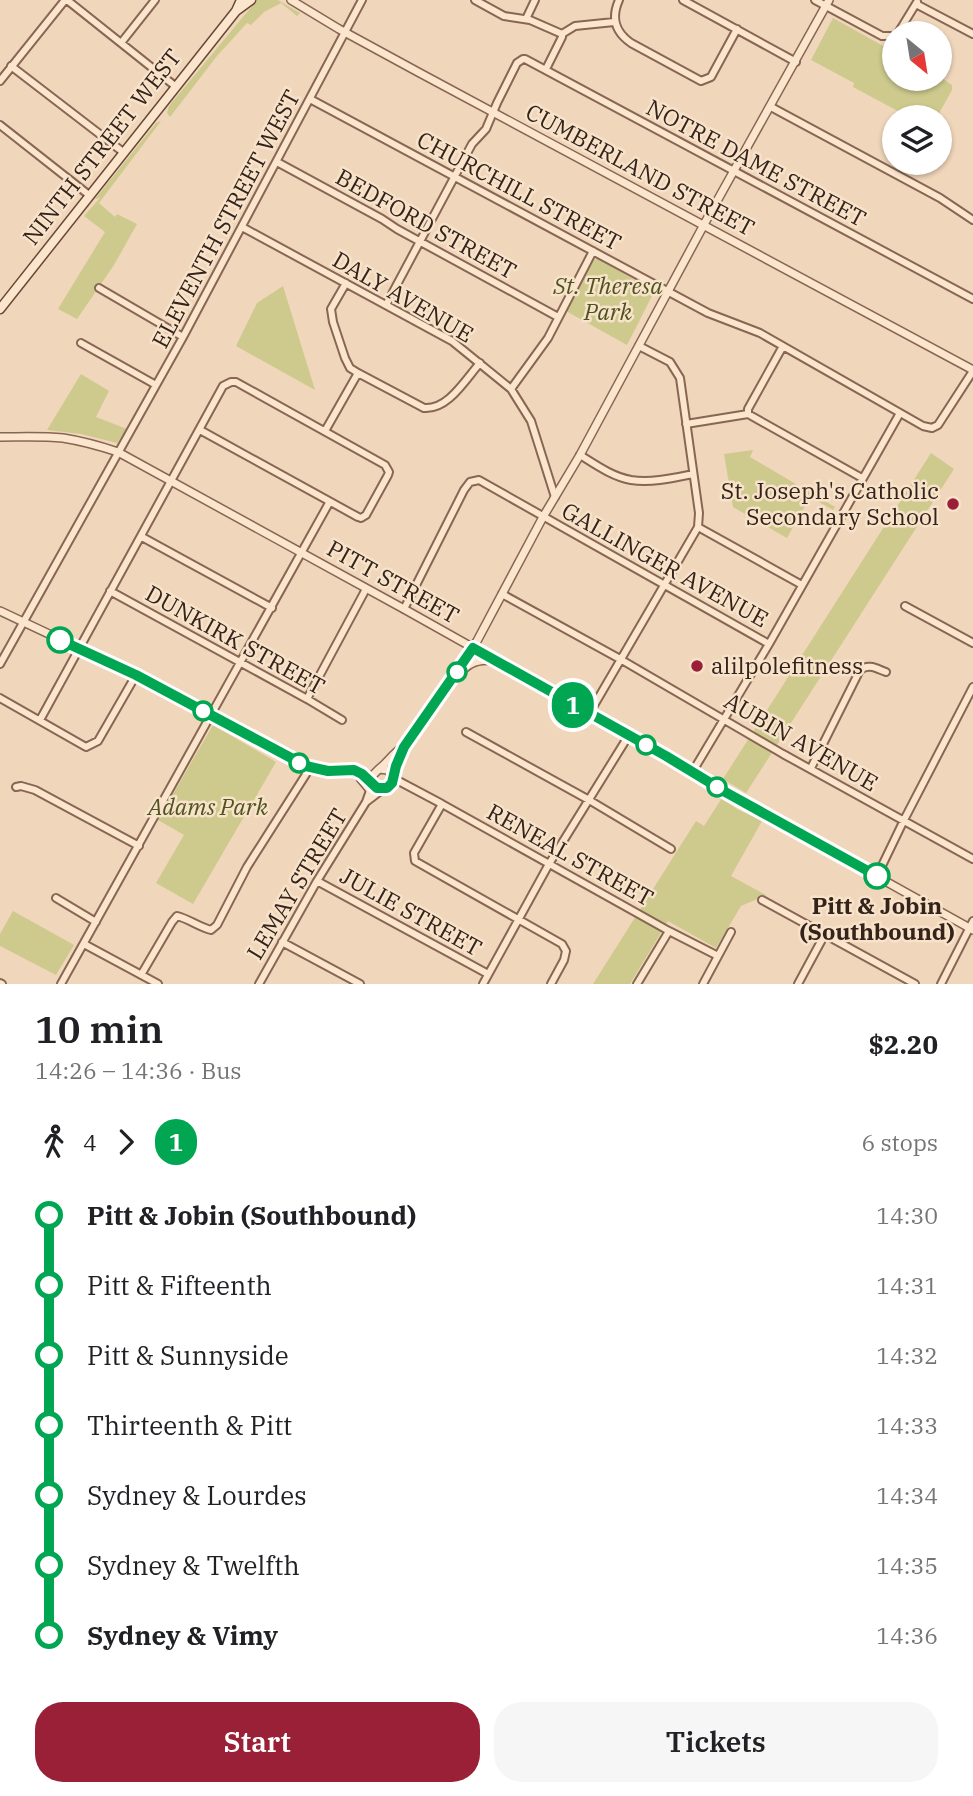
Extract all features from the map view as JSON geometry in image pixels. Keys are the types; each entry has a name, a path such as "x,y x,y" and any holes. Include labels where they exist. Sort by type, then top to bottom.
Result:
{"main road":[{"name":"NINTH STREET WEST","path":"2,303 236,10 241,0"},
{"name":"NINTH STREET WEST","path":"236,10 251,0"}],"street":[{"path":"0,80 66,0 175,86"},
{"path":"121,43 155,0"},
{"name":"CUMBERLAND STREET","path":"291,0 493,113 973,370"},
{"name":"ELEVENTH STREET WEST","path":"0,664 183,337 362,0"},
{"path":"475,0 504,16 526,19 562,34"},
{"path":"526,19 535,0"},
{"path":"619,0 614,22 621,36 701,81 711,77 737,29"},
{"path":"683,0 796,62"},
{"path":"815,0 828,3 882,35"},
{"path":"905,21 917,2 973,34"},
{"path":"385,789 392,783 404,747 473,648 542,517 580,455 828,3"},
{"path":"546,69 562,34 575,26 614,22"},
{"name":"NOTRE DAME STREET","path":"493,113 517,63 523,59 973,299"},
{"path":"11,66 123,152"},
{"name":"CHURCHILL STREET","path":"310,99 709,313 760,333 923,426 932,428 938,425 973,370"},
{"path":"771,107 940,198 973,220"},
{"path":"386,304 454,176 472,144 486,129 493,113"},
{"path":"0,125 89,195"},
{"name":"BEDFORD STREET","path":"277,162 558,317"},
{"name":"DALY AVENUE","path":"242,227 452,341 480,362 511,389 531,421 555,497"},
{"path":"511,389 548,338 593,251"},
{"path":"346,283 331,309 345,358 350,368 358,373 424,408 433,409 447,401 480,362"},
{"path":"99,288 183,337"},
{"path":"81,343 156,385"},
{"path":"589,713 698,527 699,513 680,378 670,362 639,346"},
{"path":"748,414 748,409 783,346"},
{"path":"325,430 358,373"},
{"path":"40,720 223,386 236,382 325,430 385,465 389,471 364,517 358,517 200,430"},
{"path":"693,772 900,413"},
{"path":"686,424 748,414 862,478"},
{"name":"PITT STREET","path":"0,437 36,436 64,439 118,452 972,927"},
{"path":"580,455 620,477 632,480 654,481 693,474"},
{"name":"GALLINGER AVENUE","path":"404,609 470,482 479,480 769,644"},
{"path":"61,984 329,503"},
{"path":"698,527 802,585"},
{"path":"142,537 272,608"},
{"path":"307,699 366,589"},
{"name":"DUNKIRK STREET","path":"110,591 342,720"},
{"name":"AUBIN AVENUE","path":"502,594 973,859"},
{"path":"905,607 973,643"},
{"path":"0,611 136,675 310,768 359,771 377,788 405,786"},
{"path":"450,682 469,664 494,660"},
{"path":"811,768 860,670 872,666 886,672"},
{"path":"0,698 86,747 98,741 136,675"},
{"path":"877,876 973,687"},
{"path":"466,732 671,849"},
{"path":"482,984 549,864 629,735"},
{"path":"372,785 373,775 387,764 395,752 404,747"},
{"path":"141,975 177,916 202,928 211,930 217,925 247,867 310,768"},
{"path":"379,769 388,770 393,778"},
{"name":"RENEAL STREET","path":"393,778 718,956"},
{"name":"LEMAY STREET","path":"259,984 317,881 366,802 372,785"},
{"path":"16,787 35,790 139,846"},
{"name":"LEMAY STREET","path":"366,802 385,789"},
{"path":"442,804 414,853 415,861 562,944 566,951 564,960 551,984"},
{"name":"JULIE STREET","path":"317,881 488,974"},
{"path":"57,898 96,922"},
{"path":"762,900 915,984"},
{"path":"941,984 972,927"},
{"path":"637,984 669,931"},
{"path":"704,984 731,932"},
{"path":"798,984 825,934"},
{"path":"282,942 360,984"},
{"path":"83,944 158,984"}],"green space":[{"path":"257,0 278,0 300,13 297,16 281,3 264,12 251,25 247,23 217,56 170,117 167,113 169,106"},
{"path":"833,18 882,45 882,91 951,91 944,105 887,105 853,87 854,83 811,60"},
{"path":"161,121 99,203 115,217 117,214 137,224 114,265 77,319 58,309 105,232 84,216 156,123"},
{"name":"St. Theresa Park","path":"598,258 654,292 627,345 566,311 594,260"},
{"path":"283,286 315,390 236,346 257,303"},
{"path":"81,374 109,391 96,417 127,429 117,443 81,434 47,430"},
{"path":"753,450 750,457 835,507 833,510 810,497 787,538 733,507 724,454"},
{"path":"931,453 954,469 746,793 723,779"},
{"name":"Adams Park","path":"213,725 276,762 193,904 156,883 184,835 158,820"},
{"path":"722,798 762,821 731,876 766,895 741,906 716,948 668,921 630,984 593,984 696,821 704,826"},
{"path":"13,911 74,945 56,975 0,946 0,934"}],"bus line":[{"name":"1","path":"60,640 136,675 306,766 316,770 359,771 375,787 381,789 391,785 404,747 473,648 877,876"}],"place":[{"name":"St. Joseph's Catholic Secondary School","path":"953,504"},
{"name":"alilpolefitness","path":"697,666"},
{"name":"Pitt & Jobin (Southbound)","path":"877,876"}]}
